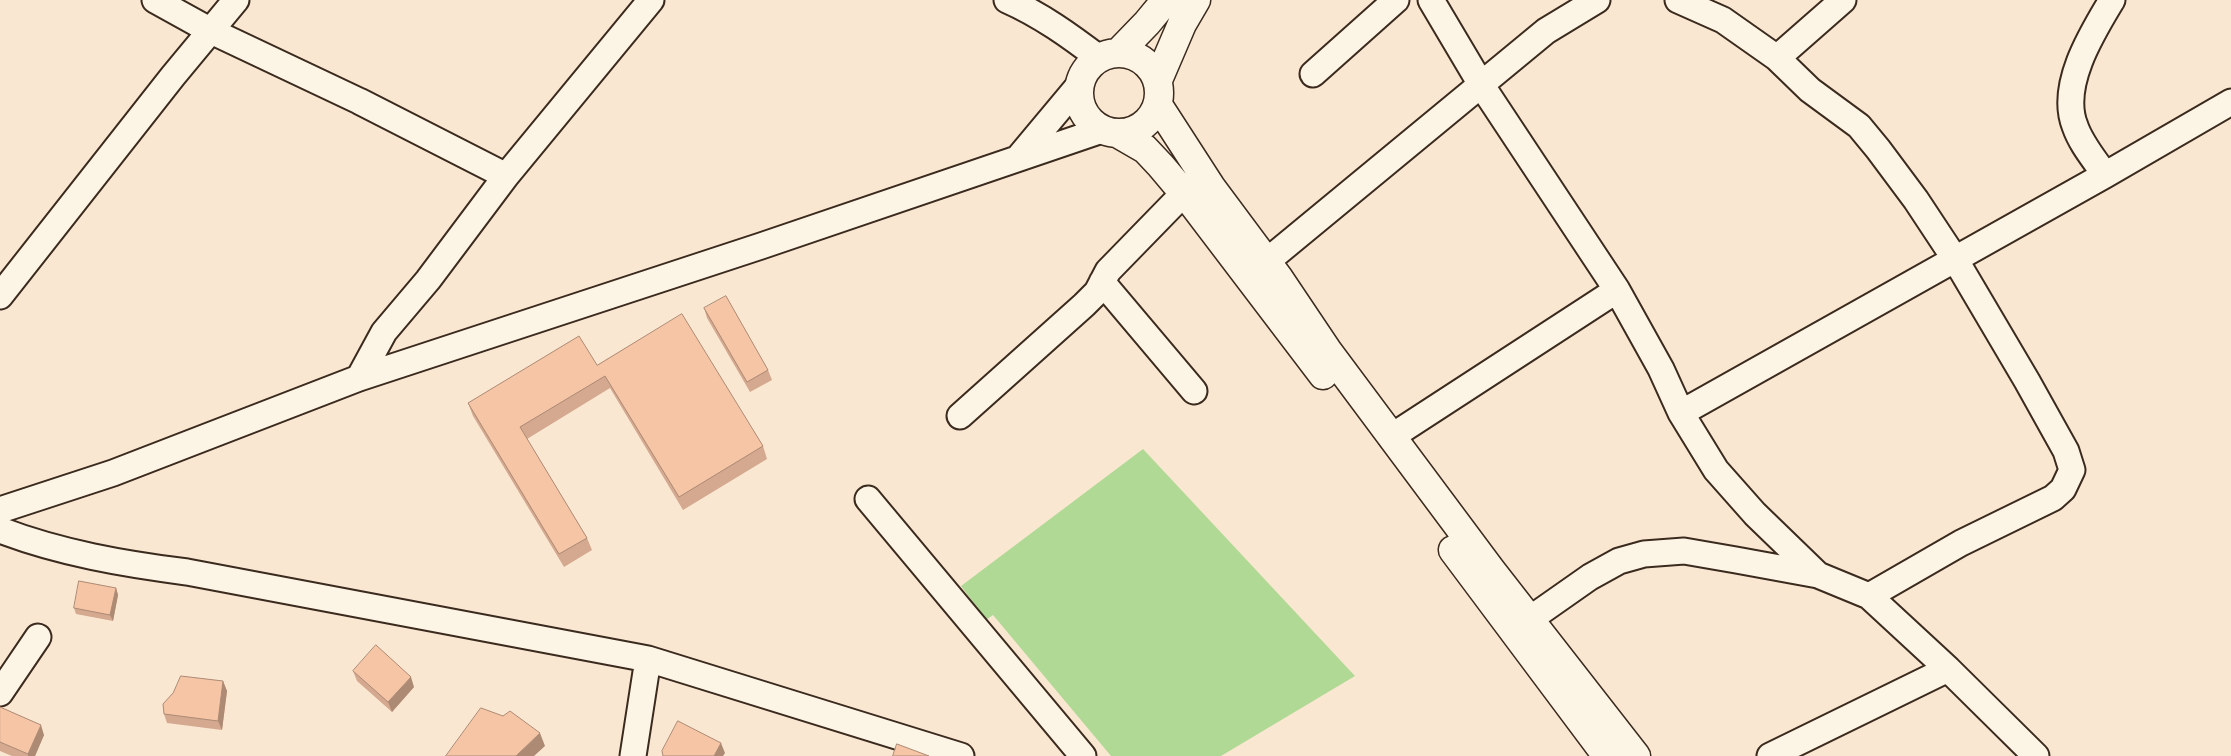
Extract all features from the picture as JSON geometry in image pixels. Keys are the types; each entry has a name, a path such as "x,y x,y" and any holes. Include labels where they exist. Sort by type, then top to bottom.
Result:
{"main road":[{"path":"1166,0 1147,23 1109,55 1090,65 1080,84 1080,102 1088,118 1110,132 1145,149 1184,193 1385,456 1521,625 1636,756"},
{"path":"1110,132 1136,130 1150,120 1176,38 1196,0"},
{"path":"1109,55 1130,54 1142,60 1151,68 1158,92 1211,187 1327,350 1392,437 1521,625 1607,756"}],"street":[{"path":"155,0 211,31 359,101 506,176"},
{"path":"0,296 160,92 236,0"},
{"path":"359,378 384,332 428,280 506,176 651,0"},
{"path":"1007,0 1030,10 1109,55"},
{"path":"1313,74 1396,0"},
{"path":"1431,0 1482,86 1617,290 1661,369 1680,412 1716,470 1755,514 1818,575"},
{"path":"1266,262 1482,86 1546,31 1597,0"},
{"path":"1678,0 1724,20 1777,58 1810,90 1858,126 1865,134 1916,200 1955,259 2066,451 2072,470 2063,489 2053,498 1961,543 1869,596"},
{"path":"1777,58 1842,0"},
{"path":"2105,175 2074,125 2070,100 2076,72 2088,41 2112,0"},
{"path":"1019,157 1080,84"},
{"path":"1680,412 2105,175 2231,102"},
{"path":"0,510 113,473 359,378 761,246 1019,157 1110,132"},
{"path":"960,416 1084,305 1097,292 1108,271 1184,193"},
{"path":"1102,282 1194,390"},
{"path":"1392,437 1617,290"},
{"path":"868,499 1083,756"},
{"path":"0,530 22,539 130,565 197,574 648,658 961,756"},
{"path":"1521,625 1590,577 1619,561 1644,554 1684,551 1818,575 1869,596 1948,669 2036,756"},
{"path":"0,693 38,636"},
{"path":"633,756 648,658"},
{"path":"1770,756 1948,669"}],"green space":[{"path":"1143,449 1355,676 1221,756 1111,756 993,615 986,620 961,586"}],"building":[{"path":"726,296 768,370 747,382 704,308"},
{"path":"682,314 763,446 679,497 605,376 520,427 587,538 559,554 468,403 579,336 597,365"},
{"path":"79,581 116,588 110,615 74,608"},
{"path":"376,645 411,677 388,702 353,671"},
{"path":"181,676 223,681 218,721 164,714 163,704 173,693"},
{"path":"0,707 41,725 28,754 0,742"},
{"path":"481,708 503,716 510,711 540,733 516,756 446,756"},
{"path":"678,721 721,743 714,756 663,756 662,751"},
{"path":"897,744 929,756 893,756"}]}
